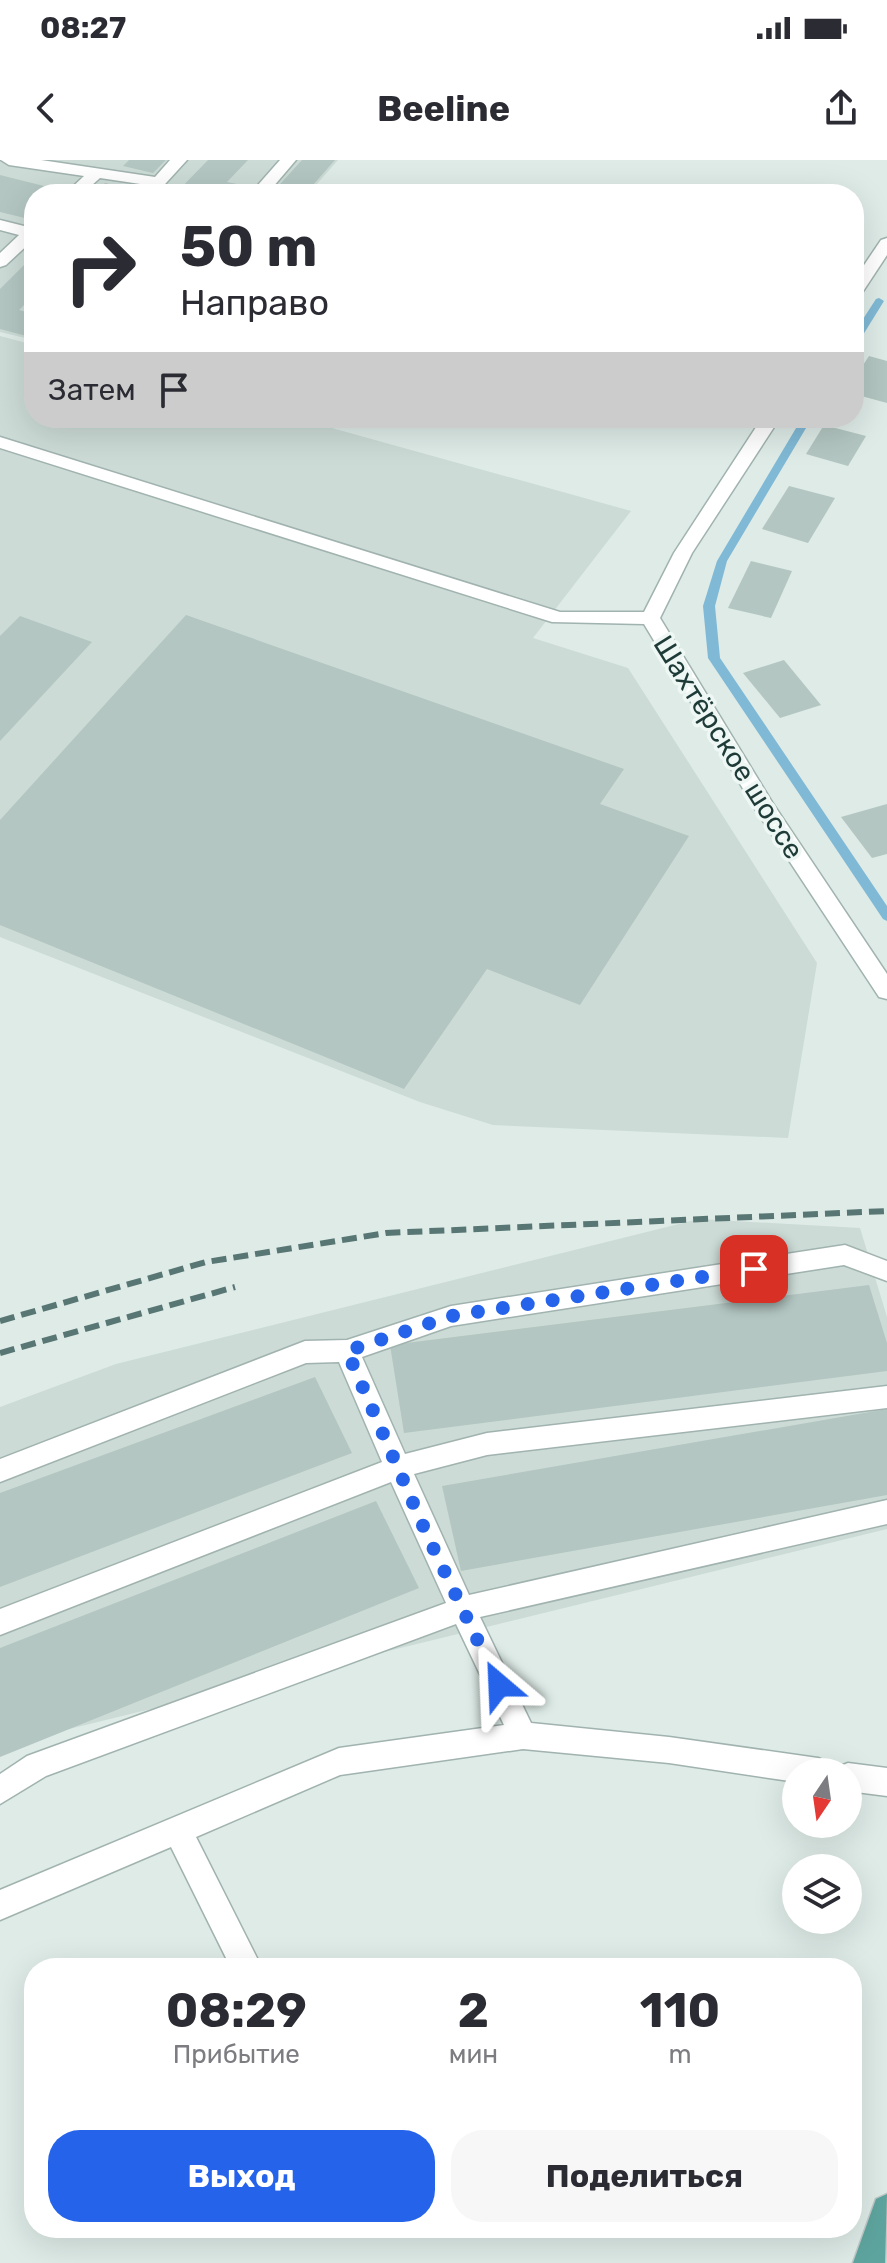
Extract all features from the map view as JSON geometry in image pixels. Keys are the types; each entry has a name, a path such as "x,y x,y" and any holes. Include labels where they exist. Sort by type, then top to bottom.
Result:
{"main road":[{"path":"869,2263 887,2210"}],"street":[{"path":"9,160 96,173 138,184"},
{"path":"157,184 179,160"},
{"path":"267,184 288,160"},
{"path":"84,184 96,173"},
{"path":"0,225 24,230"},
{"path":"0,262 24,240"},
{"path":"864,283 879,269 887,243"},
{"name":"Шахтёрское шоссе","path":"764,428 683,553 650,618 703,710 887,991"},
{"path":"0,442 559,618 650,618"},
{"path":"0,1471 305,1352 347,1351 451,1316 845,1255 887,1271"},
{"path":"347,1351 462,1609 523,1736"},
{"path":"0,1622 398,1467 487,1444 887,1397"},
{"path":"0,1790 37,1766 462,1609 887,1512"},
{"path":"0,1905 339,1762 523,1736 669,1750 782,1767"},
{"path":"862,1779 887,1782"},
{"path":"177,1830 242,1958"}],"shaded area":[{"path":"0,160 338,160 317,184 24,184 24,338 0,332"},
{"path":"0,336 24,342 24,428 332,428 631,511 533,638 628,668 817,963 788,1138 493,1125 420,1102 0,937"},
{"path":"699,1219 860,1228 887,1317 887,1529 24,1740 0,1753 0,1407 116,1364"}],"building":[{"path":"129,160 166,160 153,173 123,166"},
{"path":"208,160 248,160 227,182 237,184 185,184"},
{"path":"302,160 335,160 314,184 280,184"},
{"path":"0,175 36,184 24,184 24,218 0,212"},
{"path":"24,265 24,305 19,310 24,311 24,335 0,329 0,289"},
{"path":"869,356 887,361 887,403 864,397 864,364"},
{"path":"822,428 866,436 848,466 806,454"},
{"path":"789,486 835,498 808,543 762,529"},
{"path":"751,561 792,571 771,618 728,608"},
{"path":"186,615 624,769 600,804 689,836 580,1005 487,969 404,1089 0,925 0,820"},
{"path":"20,616 92,642 0,741 0,636"},
{"path":"784,660 821,705 780,718 743,673"},
{"path":"887,804 887,854 872,858 841,817"},
{"path":"869,1285 887,1343 887,1371 404,1433 390,1345"},
{"path":"315,1377 352,1453 0,1587 0,1493"},
{"path":"887,1409 887,1495 461,1571 442,1486"},
{"path":"376,1501 419,1588 0,1757 0,1648"}],"waterway":[{"path":"864,325 879,301"},
{"path":"801,428 722,561 709,606 714,658 887,916"}],"railway":[{"path":"0,1321 206,1262 386,1233 887,1211"},
{"path":"0,1353 235,1287"}],"route":[{"path":"499,1685 427,1535 347,1351 451,1316 754,1269"}]}
